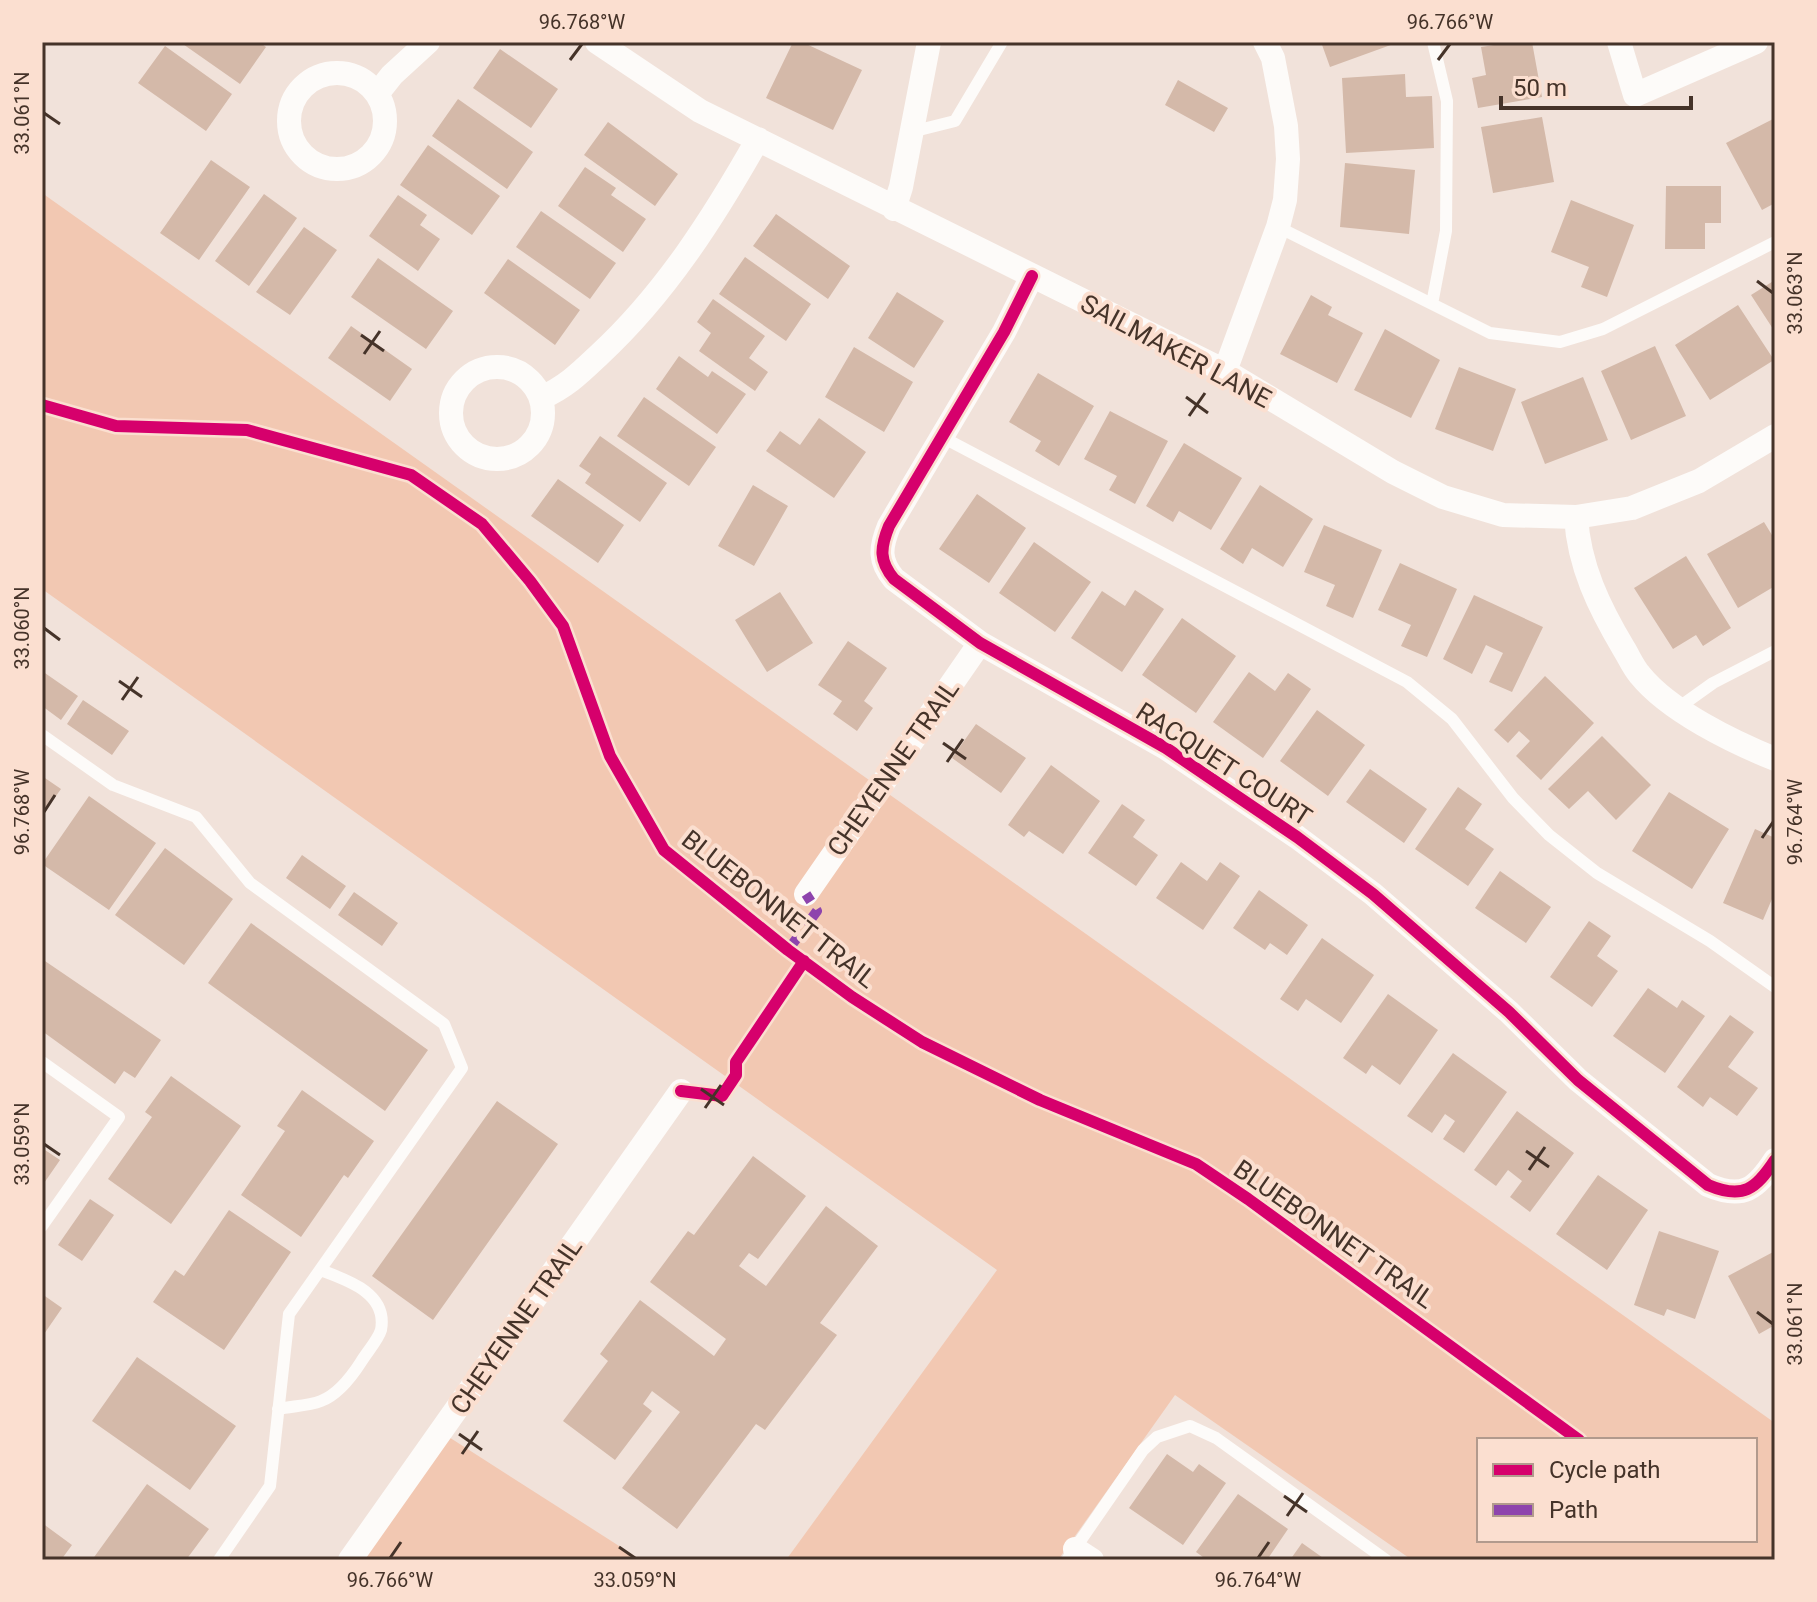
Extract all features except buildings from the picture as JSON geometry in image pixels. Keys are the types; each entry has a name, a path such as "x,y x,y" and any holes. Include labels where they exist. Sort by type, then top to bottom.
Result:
{"street":[{"path":"377,94 392,75 428,42"},
{"name":"SAILMAKER LANE","path":"597,42 700,111 1225,371 1393,472 1443,497 1503,515 1576,517 1632,508 1699,481 1775,436"},
{"path":"894,209 929,42"},
{"path":"1225,371 1285,200 1288,159 1286,126 1273,58 1265,42"},
{"path":"1619,42 1635,95 1756,42"},
{"path":"347,73 364,81 377,94 384,112 385,131 377,148 364,161 346,168 327,168 310,161 296,147 289,130 290,111 297,94 310,80 328,74 347,73"},
{"path":"541,398 564,388 619,337 663,285 716,213 758,139"},
{"name":"RACQUET COURT","path":"1032,276 1004,332 889,526 881,546 881,558 894,579 980,643 1166,748 1361,885 1475,981 1578,1080 1699,1178 1718,1189 1744,1191 1755,1187 1775,1160"},
{"path":"1576,517 1578,545 1591,586 1607,621 1640,676 1678,708 1732,742 1775,759"},
{"name":"CHEYENNE TRAIL","path":"806,894 980,643"},
{"name":"CHEYENNE TRAIL","path":"350,1560 681,1091"}],"lane":[{"path":"911,132 955,121 1002,42"},
{"path":"1432,304 1446,231 1447,101 1433,42"},
{"path":"1278,227 1490,333 1560,342 1603,329 1775,242"},
{"path":"942,437 1407,682 1452,719 1513,798 1549,835 1597,873 1710,941 1775,987"},
{"path":"1678,708 1713,683 1775,651"},
{"path":"42,735 113,785 196,817 250,883 444,1024 462,1068 289,1314 270,1486 219,1560"},
{"path":"42,1062 119,1117 42,1226"},
{"path":"278,1409 323,1401 338,1390 381,1332 381,1313 372,1295 352,1282 320,1270"},
{"path":"1078,1556 1143,1450 1157,1437 1190,1426 1216,1438 1386,1560"}],"shaded area":[{"path":"42,193 1775,1423 1775,1560 1412,1560 1175,1395 1058,1560 786,1560 997,1270 42,589"},
{"path":"441,1432 641,1560 350,1560"}],"marked path":[{"path":"788,950 817,911 806,894"}],"cycle path":[{"path":"1032,276 1004,332 889,526 882,554 894,579 980,643 1166,748 1297,837 1373,894 1509,1012 1578,1080 1708,1185 1731,1192 1748,1189 1775,1160"},
{"name":"BLUEBONNET TRAIL","path":"42,405 116,426 247,430 411,475 482,524 563,626 610,756 664,850 788,950 852,997 922,1042 1040,1100 1196,1164 1576,1438"},
{"name":"BLUEBONNET TRAIL","path":"681,1091 722,1096 736,1075 736,1062 804,961"}]}
